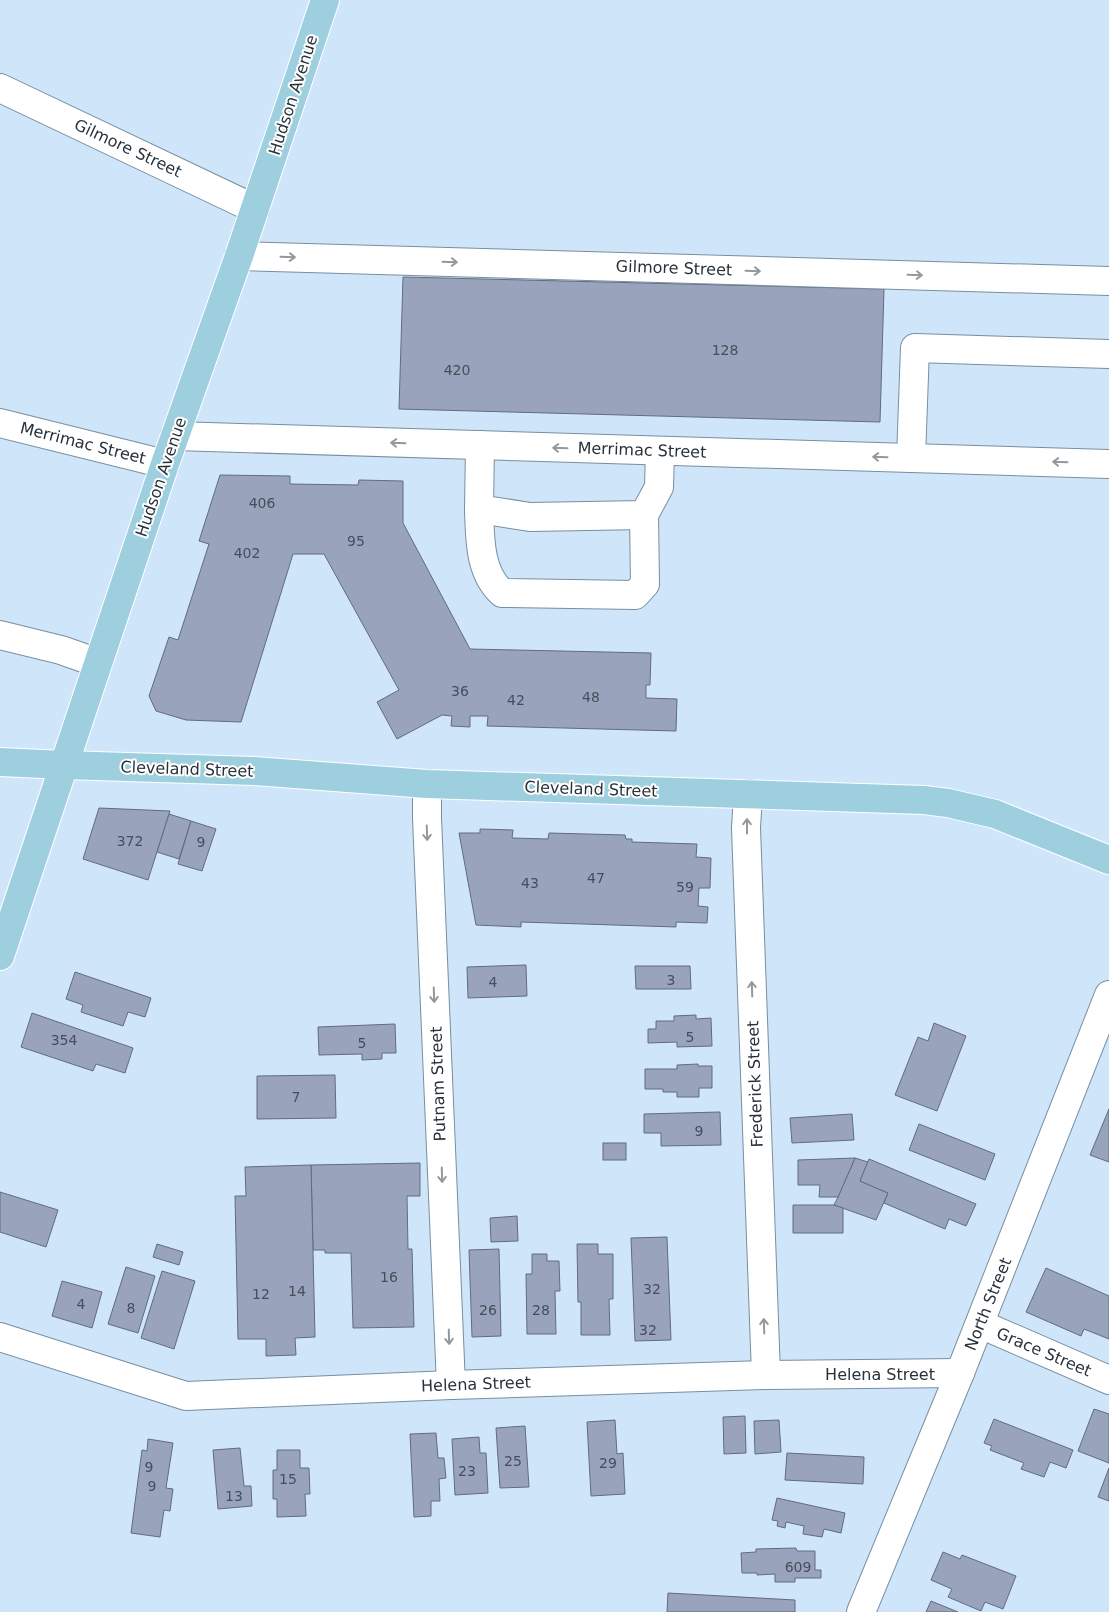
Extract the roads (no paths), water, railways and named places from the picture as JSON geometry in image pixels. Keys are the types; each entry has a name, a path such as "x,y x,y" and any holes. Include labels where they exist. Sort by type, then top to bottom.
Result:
{"main road":[{"name":"Hudson Avenue","path":"0,956 165,464 239,256 325,0"},
{"name":"Cleveland Street","path":"0,762 64,766 254,771 427,784 898,798 948,803 995,814 1109,860"}],"street":[{"name":"Gilmore Street","path":"0,88 255,208"},
{"name":"Gilmore Street","path":"239,256 1109,281"},
{"path":"911,458 915,348 1109,354"},
{"name":"Merrimac Street","path":"0,423 165,464"},
{"name":"Merrimac Street","path":"175,436 1109,464"},
{"path":"480,445 479,509 481,555 494,585 502,593 636,595 645,584 644,515 659,487 660,451"},
{"path":"479,509 530,517 644,515"},
{"path":"0,635 61,650 98,663"},
{"name":"Putnam Street","path":"427,784 427,828 451,1385"},
{"name":"Frederick Street","path":"748,794 746,828 766,1375"},
{"name":"North Street","path":"861,1612 1101,1038 1109,995"},
{"name":"Grace Street","path":"980,1324 1109,1380"},
{"name":"Helena Street","path":"0,1336 186,1396 766,1375 960,1373"}]}
